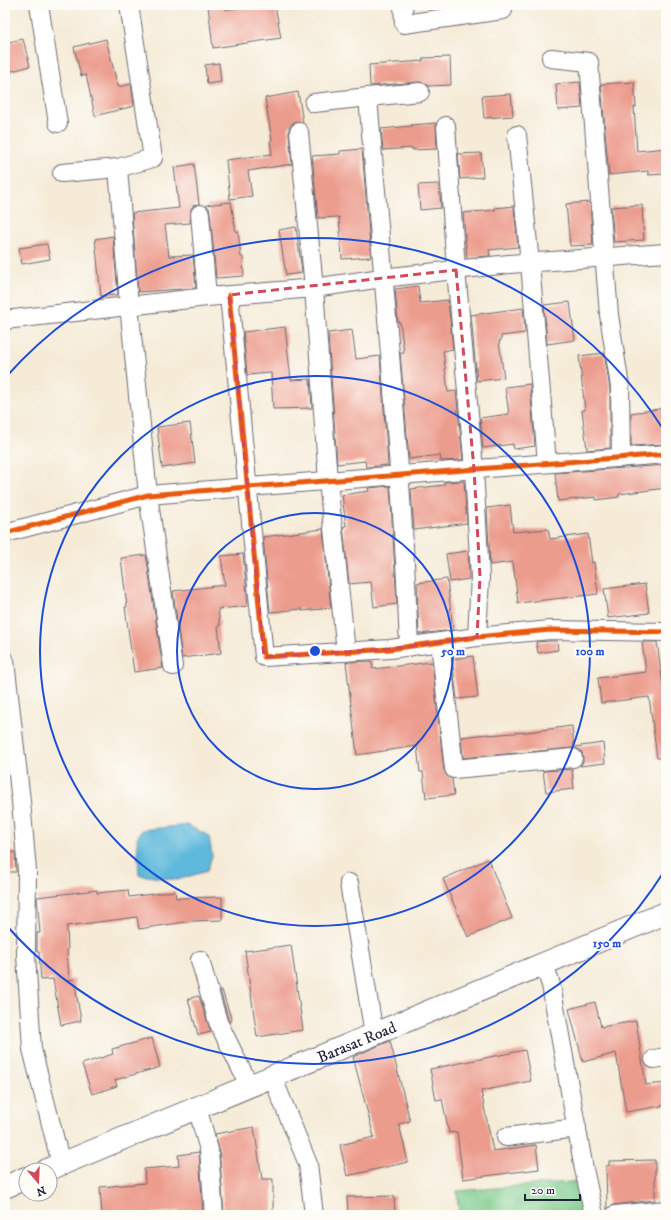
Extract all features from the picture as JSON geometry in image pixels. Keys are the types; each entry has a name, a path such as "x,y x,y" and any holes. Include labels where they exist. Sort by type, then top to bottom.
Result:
{"main road":[{"name":"Barasat Road","path":"58,1165 666,913"},
{"path":"5,1187 18,1181"}],"street":[{"path":"38,5 58,123"},
{"path":"62,173 118,168 153,158 129,5"},
{"path":"403,5 404,24 503,10"},
{"path":"550,58 589,62 609,315 620,387 621,458"},
{"path":"314,103 420,92"},
{"path":"368,97 382,278 400,475 406,563 409,647"},
{"path":"446,126 456,270 474,469 480,577 477,637"},
{"path":"299,132 314,288 328,481 346,652"},
{"path":"517,135 530,263 547,464"},
{"path":"118,168 129,305 148,495 173,666"},
{"path":"200,214 207,297"},
{"path":"5,320 229,294 314,288 382,278 456,270 666,253"},
{"path":"229,294 264,657 409,647 477,637 550,630 666,632"},
{"path":"5,533 148,495 666,454"},
{"path":"440,642 454,769 573,758"},
{"path":"5,661 21,801 27,871 26,955 32,1049 53,1162"},
{"path":"349,883 374,1034"},
{"path":"200,960 218,1022 249,1085"},
{"path":"544,964 551,985 594,1215"},
{"path":"272,1076 308,1164 314,1215"},
{"path":"198,1107 210,1150 214,1215"},
{"path":"506,1137 577,1128"},
{"path":"614,1215 666,1210"}],"highlighted area":[{"path":"456,270 474,469 480,577 477,637 390,649 264,657 229,295"}],"green space":[{"path":"582,1181 589,1215 459,1215 457,1191"}],"water":[{"path":"187,825 209,836 212,856 207,871 177,880 139,875 137,838 142,830"}],"building":[{"path":"225,5 226,10 254,5 275,5 281,38 213,48 208,6"},
{"path":"23,39 30,66 9,72 5,57 5,43"},
{"path":"106,39 118,87 131,84 134,106 95,116 86,75 81,76 74,47"},
{"path":"450,57 451,85 429,86 425,83 419,82 370,86 369,65 423,61 423,58"},
{"path":"219,63 221,82 207,84 205,65"},
{"path":"580,82 582,108 558,110 556,84"},
{"path":"634,82 637,151 666,148 666,174 648,175 648,171 609,175 601,84"},
{"path":"298,92 303,122 293,123 289,128 292,164 248,171 252,196 230,199 226,160 272,154 270,141 272,140 265,98"},
{"path":"511,94 513,116 484,118 482,96"},
{"path":"436,123 437,149 413,150 413,148 383,150 381,129"},
{"path":"362,149 371,257 342,259 339,217 318,218 312,156 340,154 340,151"},
{"path":"481,153 483,177 460,179 458,154"},
{"path":"194,164 199,204 194,205 191,209 190,223 165,225 169,256 193,255 196,288 138,292 132,213 179,208 174,167"},
{"path":"439,184 441,208 420,210 418,185"},
{"path":"231,202 236,232 238,231 241,257 243,257 244,276 216,278 210,213 209,208 206,205"},
{"path":"590,202 593,245 570,246 566,204"},
{"path":"642,205 644,240 614,242 611,207"},
{"path":"514,206 518,247 489,250 490,256 467,258 463,213 495,210 495,208"},
{"path":"296,227 302,273 286,275 279,230"},
{"path":"113,236 118,295 101,296 95,239"},
{"path":"47,244 50,259 22,264 19,248"},
{"path":"418,286 420,303 448,300 453,349 443,351 448,392 456,391 463,460 441,461 440,455 409,459 400,353 404,353 400,322 398,322 395,289"},
{"path":"570,302 575,340 547,344 544,305"},
{"path":"523,308 525,333 501,336 501,341 499,341 504,378 477,381 471,315"},
{"path":"285,327 291,380 310,379 312,408 273,409 271,373 247,375 243,332"},
{"path":"352,330 356,359 380,356 388,465 366,467 365,461 337,464 328,333"},
{"path":"604,353 610,388 610,448 587,450 582,410 585,410 579,356"},
{"path":"530,384 535,446 514,449 513,444 483,448 480,418 509,414 505,387"},
{"path":"666,408 666,444 631,446 631,413"},
{"path":"190,423 195,463 162,468 157,427"},
{"path":"666,465 666,488 619,494 619,497 596,500 596,497 558,501 555,473"},
{"path":"464,481 467,523 414,530 411,489 444,485 444,482"},
{"path":"390,486 397,604 374,607 371,582 349,584 343,527 346,526 342,495 369,491 368,488"},
{"path":"510,505 513,532 548,529 550,539 588,534 592,563 594,562 598,594 518,603 513,562 490,565 487,508"},
{"path":"323,529 331,608 270,612 263,537"},
{"path":"468,551 469,579 450,582 446,554"},
{"path":"243,554 248,606 218,609 221,653 182,658 173,591 225,585 221,556"},
{"path":"146,555 163,668 134,672 125,607 127,607 121,558"},
{"path":"447,579 453,630 419,634 417,583"},
{"path":"645,584 649,613 608,618 604,589"},
{"path":"557,641 558,650 538,653 536,642"},
{"path":"642,642 657,642 664,693 666,693 666,758 657,758 649,697 601,703 598,678 646,672"},
{"path":"473,656 478,697 457,699 452,659"},
{"path":"372,661 373,669 432,662 444,770 446,775 452,779 454,795 426,798 423,772 420,772 417,746 357,755 346,662"},
{"path":"572,726 574,747 603,743 605,763 580,766 583,762 582,752 578,749 572,748 463,758 461,737 527,732"},
{"path":"572,769 574,789 546,792 543,771"},
{"path":"5,852 15,852 16,872 5,872"},
{"path":"488,859 512,918 468,937 443,879"},
{"path":"97,890 97,893 128,890 129,897 175,891 176,898 222,897 222,920 192,921 139,929 137,917 67,926 69,980 74,979 81,1021 61,1025 53,979 41,980 39,952 37,952 37,933 40,933 37,897"},
{"path":"291,945 303,1030 257,1037 245,951"},
{"path":"220,990 222,990 232,1021 229,1022 228,1018"},
{"path":"199,996 211,1032 198,1035 188,999"},
{"path":"595,1002 601,1027 636,1021 646,1085 666,1083 666,1105 626,1112 616,1053 583,1062 569,1009"},
{"path":"152,1038 160,1067 115,1080 117,1086 92,1094 82,1064 113,1054 112,1049"},
{"path":"390,1041 410,1121 399,1124 408,1162 347,1176 340,1145 374,1137 353,1057"},
{"path":"525,1050 531,1081 481,1091 493,1151 536,1145 539,1169 463,1179 457,1132 449,1133 442,1099 436,1100 430,1069"},
{"path":"254,1127 262,1179 273,1179 273,1215 224,1215 219,1149 215,1134"},
{"path":"199,1152 203,1215 179,1215 179,1211 137,1215 102,1215 100,1187 145,1183 144,1169 179,1166 178,1155"},
{"path":"655,1160 655,1200 614,1205 607,1209 606,1166 609,1166 609,1161"},
{"path":"394,1196 395,1215 348,1215 347,1197"}],"cycle path":[{"path":"229,295 264,657 390,649 477,637 550,630 666,632"},
{"path":"5,533 148,495 666,454"}]}
